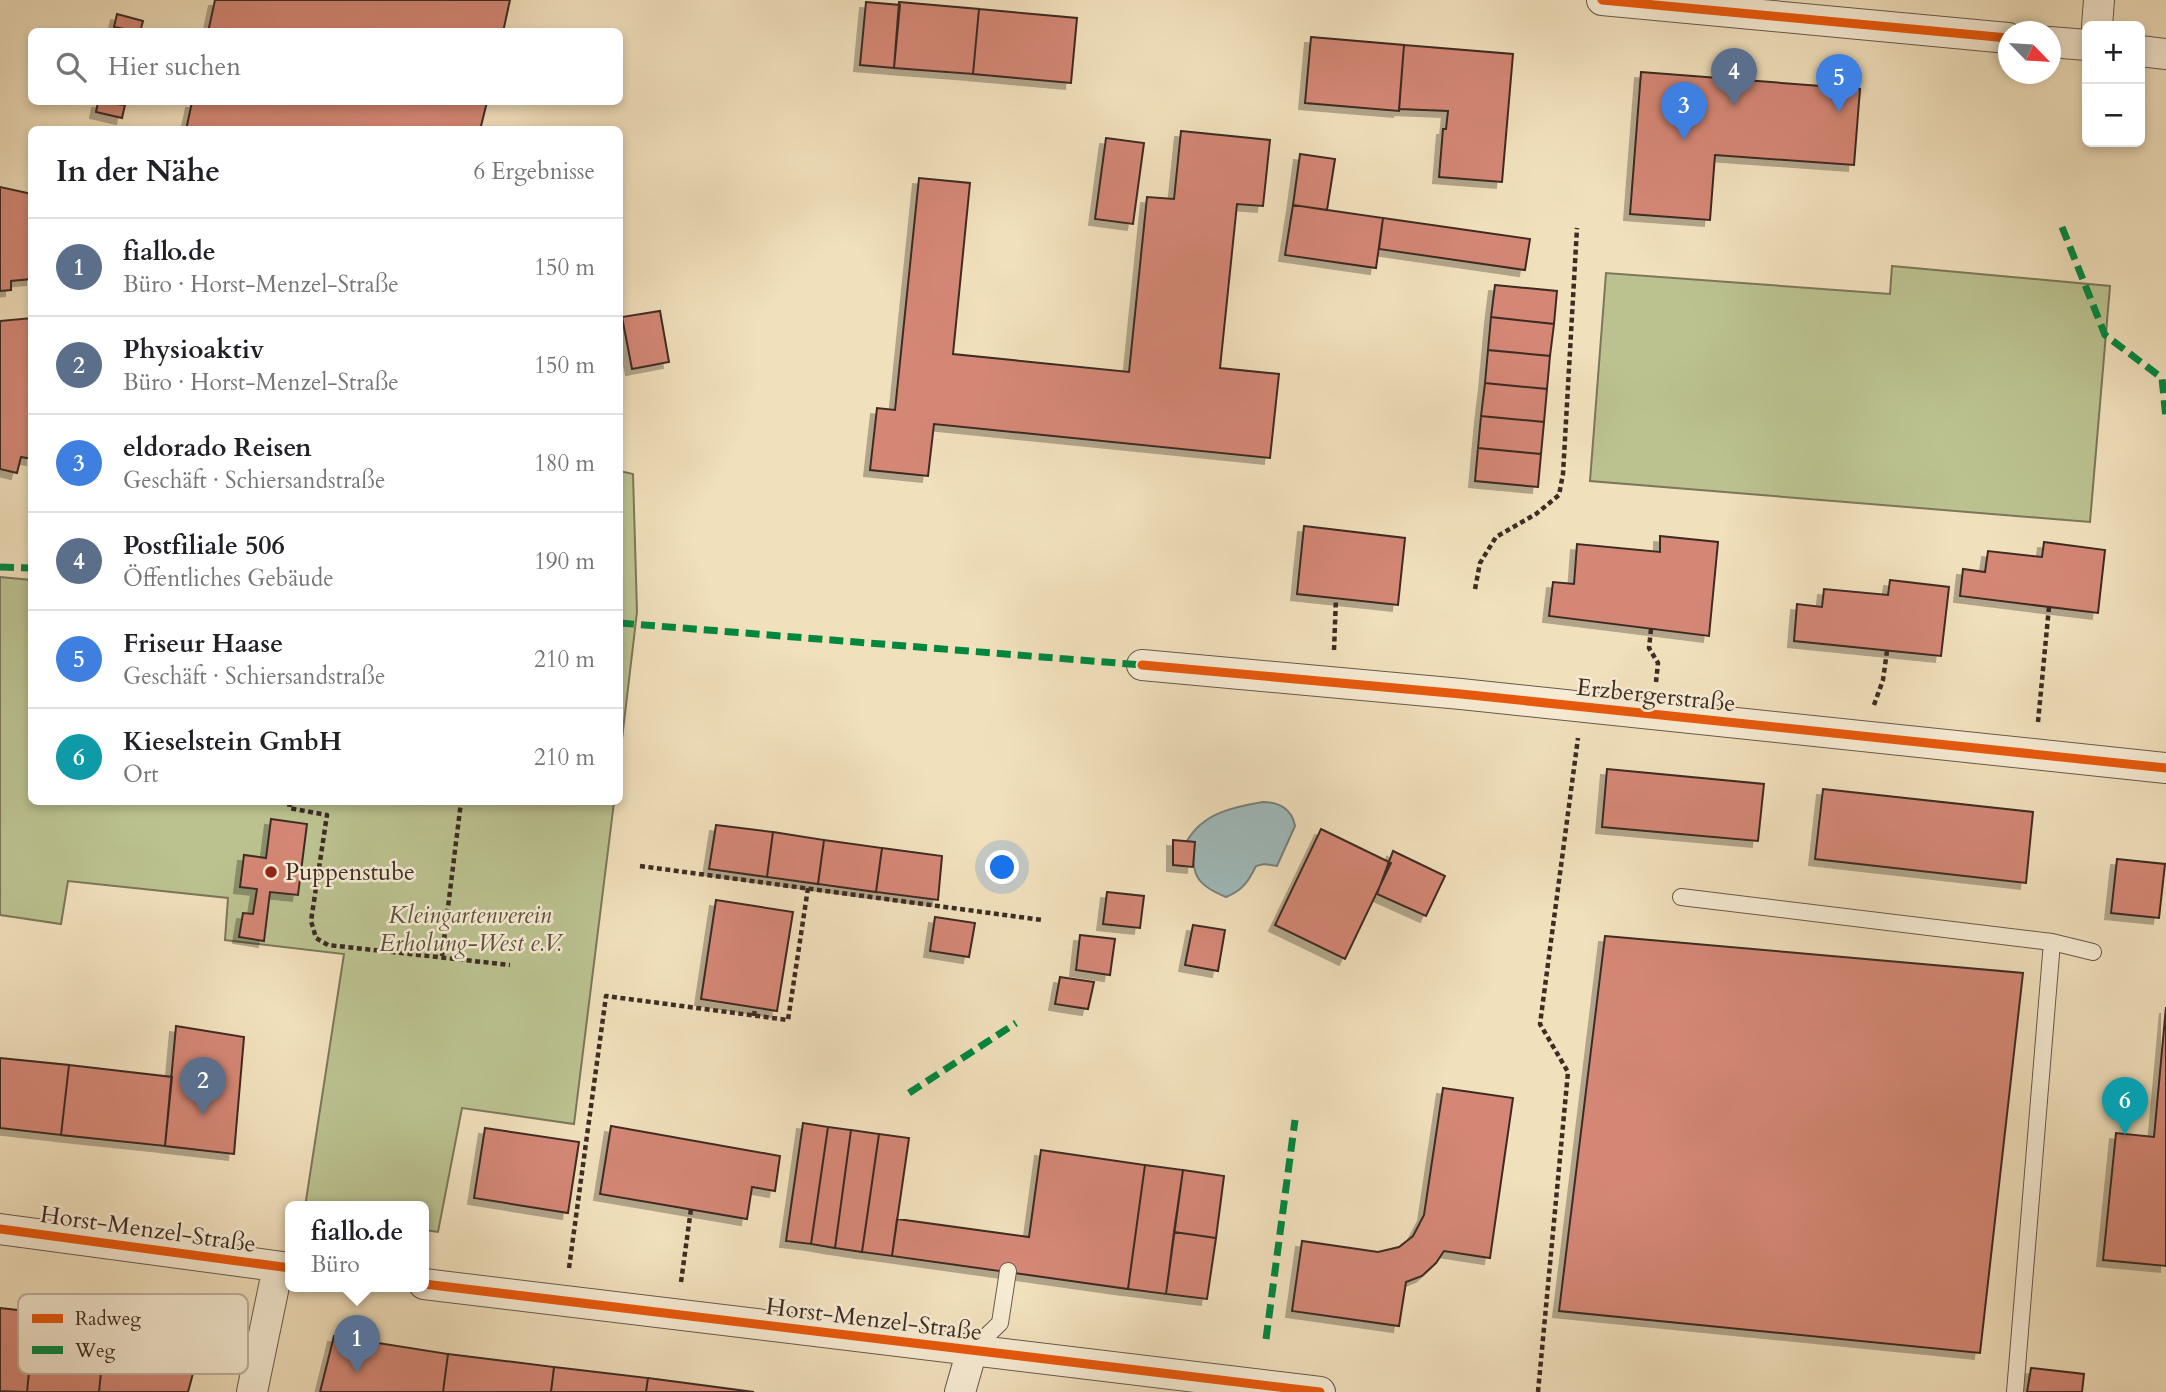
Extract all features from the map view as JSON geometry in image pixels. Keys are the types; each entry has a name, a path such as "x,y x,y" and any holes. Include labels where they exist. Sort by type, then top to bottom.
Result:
{"street":[{"path":"1602,0 1998,37"},
{"path":"2097,21 2099,0"},
{"path":"2061,43 2082,45"},
{"path":"2145,52 2166,54"},
{"name":"Erzbergerstraße","path":"1142,665 1582,706 2166,768"},
{"name":"Horst-Menzel-Straße","path":"0,1228 284,1267"},
{"path":"252,1392 284,1267"},
{"name":"Horst-Menzel-Straße","path":"429,1285 1320,1392"},
{"path":"960,1392 972,1350"}],"lane":[{"path":"1681,897 2052,942 2093,952"},
{"path":"2015,1392 2052,942"},
{"path":"972,1350 1000,1323 1008,1271"}],"path":[{"path":"1475,589 1480,563 1496,537 1536,514 1559,495 1563,474 1577,228"},
{"path":"1332,682 1336,598"},
{"path":"2035,754 2049,607"},
{"path":"1651,629 1649,648 1658,663 1653,714"},
{"path":"1864,736 1883,680 1887,651"},
{"path":"1538,1392 1567,1072 1540,1024 1582,706"},
{"path":"290,805 289,808 327,815 312,921 316,938 328,945 510,965"},
{"path":"442,956 461,805"},
{"path":"640,866 1042,920"},
{"path":"564,1301 606,996 788,1020 808,888"},
{"path":"754,1016 755,1008"},
{"path":"677,1315 691,1209"}],"green space":[{"path":"1892,266 2110,286 2090,522 1590,481 1606,273 1890,294"},
{"path":"623,472 633,474 637,612 623,731"},
{"name":"Kleingartenverein Erholung-West e.V.","path":"0,577 28,580 28,805 614,805 574,1124 462,1108 438,1232 429,1231 429,1201 306,1201 344,954 225,940 228,898 68,881 61,924 0,915"}],"water":[{"path":"1263,802 1274,803 1288,811 1295,826 1277,866 1256,866 1244,885 1226,897 1215,892 1197,877 1194,842 1187,841 1201,824 1210,818 1230,809"}],"building":[{"path":"215,0 510,0 504,28 209,28"},
{"path":"866,2 900,5 894,68 860,65"},
{"path":"899,2 979,9 973,74 894,68"},
{"path":"979,9 1077,18 1071,83 973,74"},
{"path":"117,14 143,21 141,28 114,27"},
{"path":"1311,37 1404,45 1399,111 1305,103"},
{"path":"1404,45 1513,54 1502,182 1439,177 1443,129 1446,129 1448,111 1399,109"},
{"path":"1641,72 1860,89 1854,165 1715,155 1710,220 1630,214"},
{"path":"97,105 125,105 122,118 96,112"},
{"path":"191,105 486,105 481,126 187,126"},
{"path":"1181,131 1270,140 1263,206 1237,204 1220,368 1279,374 1270,458 934,424 928,476 870,470 877,408 895,410 919,178 970,183 953,354 1129,372 1147,197 1174,199"},
{"path":"1106,138 1144,143 1133,224 1095,219"},
{"path":"1300,154 1335,159 1327,210 1293,205"},
{"path":"0,187 28,193 28,279 11,281 11,290 0,291"},
{"path":"1293,205 1383,218 1376,268 1285,255"},
{"path":"1383,218 1530,239 1525,270 1379,249"},
{"path":"1495,285 1557,291 1554,324 1491,317"},
{"path":"660,311 669,362 632,369 623,317"},
{"path":"1491,317 1554,324 1550,356 1488,350"},
{"path":"28,318 28,458 21,457 17,473 0,469 0,321"},
{"path":"1488,350 1550,356 1547,389 1485,383"},
{"path":"1485,383 1547,389 1544,422 1481,416"},
{"path":"1481,416 1544,422 1541,454 1478,448"},
{"path":"1478,448 1541,454 1538,487 1475,481"},
{"path":"1304,526 1405,538 1398,605 1297,594"},
{"path":"1660,536 1718,542 1709,636 1549,616 1553,582 1574,584 1577,544 1660,552"},
{"path":"2044,542 2105,550 2098,613 1960,596 1963,569 1985,572 1988,551 2042,557"},
{"path":"1890,580 1949,587 1941,656 1794,641 1797,604 1822,607 1824,589 1888,595"},
{"path":"1607,769 1764,784 1758,841 1602,827"},
{"path":"1823,789 2033,812 2026,883 1815,859"},
{"name":"Puppenstube","path":"271,819 307,824 298,895 270,892 264,941 239,937 243,913 253,914 257,889 240,887 244,855 266,858"},
{"path":"716,825 773,832 767,877 709,869"},
{"path":"1321,829 1391,863 1345,959 1275,925"},
{"path":"773,832 824,840 818,884 767,877"},
{"path":"824,840 882,848 876,892 818,884"},
{"path":"1173,840 1195,842 1193,867 1173,865"},
{"path":"882,848 942,856 938,900 876,892"},
{"path":"1393,851 1445,876 1426,916 1377,894"},
{"path":"2117,859 2165,864 2159,918 2111,913"},
{"path":"1107,892 1144,896 1140,928 1103,924"},
{"path":"716,900 793,912 777,1011 701,999"},
{"path":"935,917 975,923 969,957 930,951"},
{"path":"1193,925 1225,930 1218,971 1185,965"},
{"path":"1080,935 1115,939 1110,975 1076,970"},
{"path":"1605,936 2023,973 1980,1353 1559,1311"},
{"path":"1060,977 1094,982 1088,1009 1055,1004"},
{"path":"2166,1007 2166,1266 2103,1260 2116,1133 2154,1137"},
{"path":"176,1026 244,1037 234,1154 165,1146"},
{"path":"0,1058 69,1065 61,1135 0,1128"},
{"path":"69,1065 172,1077 165,1146 61,1135"},
{"path":"1443,1088 1513,1098 1490,1258 1444,1251 1422,1276 1406,1282 1399,1326 1292,1311 1302,1241 1378,1252 1399,1247 1413,1236 1424,1215"},
{"path":"803,1123 828,1127 811,1244 786,1241"},
{"path":"611,1126 780,1156 775,1191 752,1187 747,1219 600,1194"},
{"path":"828,1127 851,1130 835,1248 811,1244"},
{"path":"485,1128 579,1142 568,1213 474,1198"},
{"path":"851,1130 879,1134 862,1252 835,1248"},
{"path":"879,1134 909,1138 892,1256 862,1252"},
{"path":"1041,1150 1145,1165 1128,1289 892,1256 897,1219 1029,1237"},
{"path":"1145,1165 1183,1170 1166,1294 1128,1289"},
{"path":"1183,1170 1224,1176 1216,1238 1174,1232"},
{"path":"1174,1232 1216,1238 1207,1299 1166,1294"},
{"path":"0,1308 18,1310 18,1374 29,1374 27,1392 0,1391"},
{"path":"334,1336 448,1354 443,1392 320,1392"},
{"path":"448,1354 554,1367 551,1392 443,1392"},
{"path":"554,1367 648,1378 646,1392 551,1392"},
{"path":"2031,1368 2084,1374 2082,1392 2027,1392"},
{"path":"29,1374 101,1374 99,1392 27,1392"},
{"path":"101,1374 193,1374 188,1392 99,1392"},
{"path":"648,1378 754,1392 646,1392"}],"marked path":[{"path":"2062,227 2105,335 2162,378 2166,419"},
{"path":"0,567 28,568"},
{"path":"623,623 1142,665"},
{"path":"909,1093 1016,1023"},
{"path":"1266,1339 1295,1120"}],"cycle path":[{"path":"1602,0 1998,37"},
{"path":"1142,665 1461,694 2166,768"},
{"path":"0,1229 285,1267"},
{"path":"429,1285 1320,1392"}],"place":[{"name":"Postfiliale 506","path":"1734,106"},
{"name":"Friseur Haase","path":"1839,112"},
{"name":"eldorado Reisen","path":"1684,140"},
{"name":"Puppenstube","path":"271,872"},
{"name":"Physioaktiv","path":"203,1115"},
{"name":"Kieselstein GmbH","path":"2125,1135"},
{"name":"fiallo.de","path":"357,1373"}]}
